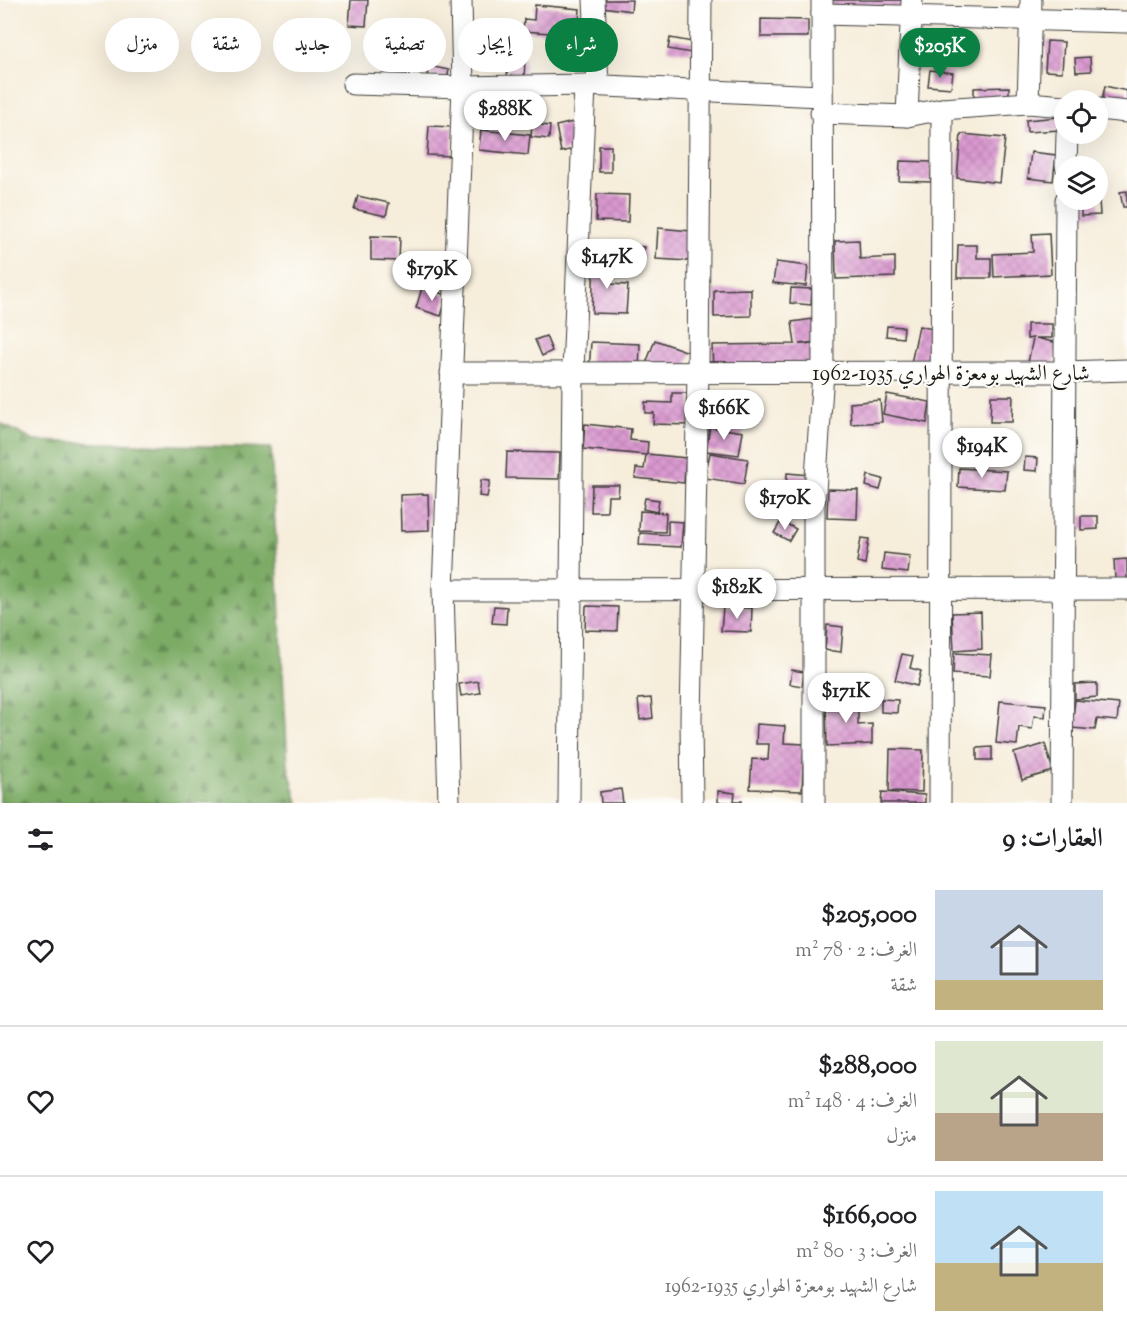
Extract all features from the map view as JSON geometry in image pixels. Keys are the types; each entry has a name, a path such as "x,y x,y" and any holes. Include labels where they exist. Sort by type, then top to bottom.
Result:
{"street":[{"path":"448,803 443,590 463,87 461,0"},
{"path":"569,803 573,372 592,85 594,0"},
{"path":"692,803 691,719 698,372 701,0"},
{"path":"814,803 814,507 823,372 822,7 1031,10 1127,22"},
{"path":"907,116 912,8"},
{"path":"1028,103 1031,10"},
{"path":"353,84 463,87 592,85 700,91 907,116 942,109 1028,103 1054,105"},
{"path":"940,803 942,109"},
{"path":"1108,110 1127,112"},
{"path":"1062,803 1066,210"},
{"name":"شارع الشهيد بومعزة الهواري 1935-1962","path":"451,373 1127,370"},
{"path":"443,590 1127,589"}],"green space":[{"path":"0,423 34,441 271,448 288,766 298,803 0,803"}],"building":[{"path":"351,0 368,0 367,18 363,18 363,26 351,25"},
{"path":"603,0 632,0 631,11 602,7"},
{"path":"831,0 905,0 904,16 831,12"},
{"path":"535,5 580,9 579,18 545,18 545,33 533,32"},
{"path":"761,19 808,20 808,37 761,37"},
{"path":"670,38 693,42 691,53 668,49"},
{"path":"1047,41 1064,42 1062,72 1045,71"},
{"path":"1090,57 1091,71 1076,72 1075,58"},
{"path":"449,70 447,79 427,75 428,72"},
{"path":"930,70 953,73 951,88 928,86"},
{"path":"507,72 524,72 524,82 507,82"},
{"path":"1105,86 1127,91 1127,110 1108,106 1108,90 1104,90"},
{"path":"1009,87 1009,99 974,100 974,88"},
{"path":"1054,117 1054,130 1027,132 1026,120"},
{"path":"573,122 578,148 561,152 556,126"},
{"path":"532,124 550,126 549,139 531,137"},
{"path":"429,126 453,127 452,156 427,155"},
{"path":"481,130 530,135 528,155 479,150"},
{"path":"961,134 1005,138 1000,183 957,178"},
{"path":"599,146 611,146 611,172 599,172"},
{"path":"1031,152 1056,155 1054,156 1053,181 1028,178"},
{"path":"900,161 932,162 931,182 899,181"},
{"path":"1127,191 1127,207 1123,207 1120,192"},
{"path":"597,194 629,195 628,222 596,221"},
{"path":"358,196 389,203 386,216 354,209"},
{"path":"1081,210 1100,210 1100,215 1081,216"},
{"path":"658,228 691,231 689,261 656,259"},
{"path":"1049,233 1051,274 994,277 993,254 1033,252 1032,234"},
{"path":"371,236 400,237 399,261 371,260"},
{"path":"859,240 860,259 895,257 895,277 836,279 835,241"},
{"path":"592,242 644,247 643,259 591,254"},
{"path":"958,245 977,245 977,258 991,258 991,278 957,278"},
{"path":"594,258 612,259 611,284 628,285 626,314 592,313"},
{"path":"619,259 633,260 633,270 619,269"},
{"path":"776,262 808,266 806,286 773,283"},
{"path":"422,288 447,295 441,316 416,308"},
{"path":"791,288 812,289 811,305 790,303"},
{"path":"751,289 751,316 714,317 714,290"},
{"path":"813,319 816,342 799,344 813,344 813,375 713,375 712,345 795,344 792,322"},
{"path":"1027,324 1052,324 1052,338 1036,338 1058,343 1052,373 1027,368 1033,338 1027,339"},
{"path":"887,326 904,327 903,338 886,336"},
{"path":"919,326 937,330 928,372 910,368"},
{"path":"546,336 552,351 542,356 535,340"},
{"path":"655,340 691,353 682,379 645,366"},
{"path":"591,342 640,344 639,374 589,371"},
{"path":"672,393 691,393 691,425 653,424 654,413 645,413 645,402 672,403"},
{"path":"887,394 930,402 927,423 883,414"},
{"path":"991,396 1013,396 1012,422 990,422"},
{"path":"732,397 754,397 754,410 732,409"},
{"path":"880,400 882,422 851,424 850,403"},
{"path":"585,424 631,429 630,440 648,442 647,454 686,458 684,483 635,478 636,468 644,469 646,455 583,449"},
{"path":"710,427 743,432 739,455 706,451"},
{"path":"507,452 560,453 559,479 506,478"},
{"path":"710,453 748,459 744,484 705,478"},
{"path":"1025,457 1038,458 1037,471 1024,470"},
{"path":"959,468 1007,471 1005,490 958,487"},
{"path":"787,473 810,475 808,496 786,494"},
{"path":"868,475 883,479 880,490 866,486"},
{"path":"481,480 490,481 487,497 479,496"},
{"path":"592,485 619,485 618,496 608,496 607,512 591,512"},
{"path":"828,489 858,490 857,519 827,518"},
{"path":"428,494 429,530 401,531 400,495"},
{"path":"645,498 659,500 657,512 643,509"},
{"path":"640,511 666,513 665,532 639,531"},
{"path":"1081,516 1098,516 1098,529 1081,530"},
{"path":"668,521 683,522 681,547 639,545 640,533 668,535"},
{"path":"781,521 796,529 789,541 774,533"},
{"path":"861,538 869,539 865,564 857,562"},
{"path":"884,553 910,556 908,573 882,570"},
{"path":"1127,559 1127,579 1115,579 1114,560"},
{"path":"494,606 507,607 506,624 492,623"},
{"path":"586,606 618,607 617,631 585,630"},
{"path":"723,607 752,608 751,632 721,631"},
{"path":"981,612 982,649 954,651 952,613"},
{"path":"827,625 843,627 841,652 825,650"},
{"path":"954,653 992,655 990,676 953,674"},
{"path":"902,654 913,656 910,668 921,671 917,686 895,680"},
{"path":"792,670 804,672 802,686 790,684"},
{"path":"478,681 480,693 461,696 459,684"},
{"path":"1097,683 1097,697 1075,699 1075,684"},
{"path":"651,698 653,718 640,720 638,699"},
{"path":"858,699 858,725 872,724 872,744 827,746 826,700"},
{"path":"881,699 898,700 897,713 881,712"},
{"path":"1075,700 1119,704 1117,721 1097,719 1095,730 1072,728"},
{"path":"1000,701 1046,705 1045,717 1034,716 1032,729 1019,727 1017,745 996,743"},
{"path":"757,724 785,726 784,743 804,744 802,791 750,789 752,759 768,760 769,744 756,744"},
{"path":"1045,744 1053,771 1022,780 1014,753"},
{"path":"992,747 992,760 977,760 977,748"},
{"path":"890,749 923,750 922,792 889,791"},
{"path":"621,789 623,803 601,803 600,792"},
{"path":"718,791 735,793 734,801 742,801 742,803 718,802"},
{"path":"882,792 925,795 925,803 881,803"}]}
